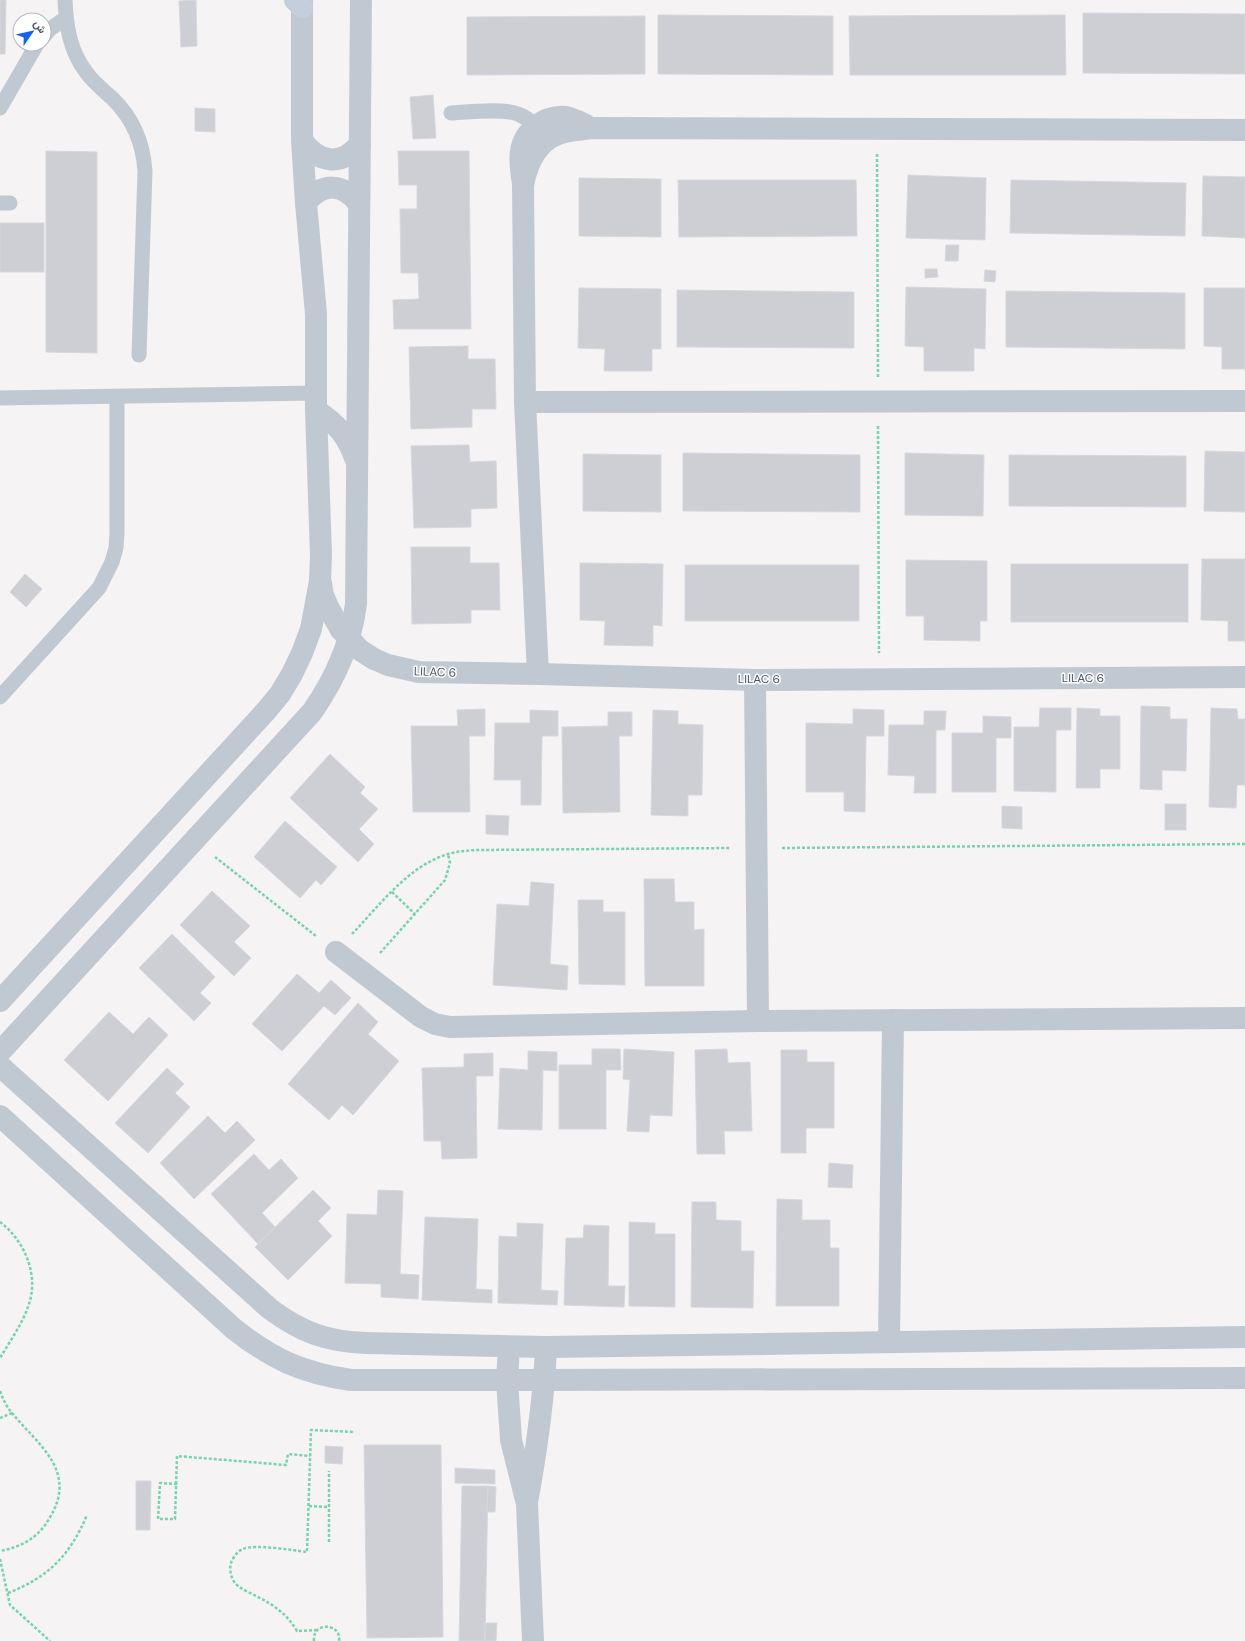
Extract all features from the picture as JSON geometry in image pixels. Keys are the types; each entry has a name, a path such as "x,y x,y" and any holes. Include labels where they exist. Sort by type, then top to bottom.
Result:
{"street":[{"path":"0,1052 312,712 332,680 350,640 356,604 358,203 361,0"},
{"path":"0,1001 266,711 280,694 294,669 311,630 320,580 321,555 316,402 316,314 302,140 300,2"},
{"path":"538,674 525,402 523,185 521,150 525,140 541,122 553,118 566,117 592,128"},
{"path":"523,185 525,174 535,152 545,142 558,134 592,128 1245,130"},
{"path":"302,140 315,155 325,159 335,160 354,152 360,144"},
{"path":"306,203 312,195 319,190 337,188 346,191 353,196 358,203"},
{"path":"525,402 1245,401"},
{"path":"316,402 345,436 356,461"},
{"name":"LILAC 6","path":"320,580 328,607 341,630 360,650 374,658 403,670 420,672 755,680 1245,677"},
{"path":"755,680 758,1021"},
{"path":"336,952 421,1017 435,1024 450,1027 758,1021 1245,1018"},
{"path":"889,1342 893,1020"},
{"path":"0,1066 270,1309 286,1321 305,1331 346,1343 546,1347 1245,1337"},
{"path":"0,1116 234,1329 251,1342 288,1364 315,1373 350,1380 1245,1378"},
{"path":"508,1347 511,1440 527,1504 533,1641"},
{"path":"527,1504 537,1448 545,1380 546,1347"}],"lane":[{"path":"66,0 66,18 69,37 76,55 85,71 97,86 123,110 134,128 143,154 144,171 139,355"},
{"path":"52,28 66,18"},
{"path":"0,108 32,52"},
{"path":"452,113 502,111 517,113 529,119 537,126"},
{"path":"0,398 117,398 316,402"},
{"path":"0,697 99,588 112,562 116,548 117,533 117,398"}],"path":[{"path":"194,841 336,952 392,892 417,869 432,860 448,854 464,851 1245,844"},
{"path":"362,972 445,880 450,863 448,854"},
{"path":"392,892 415,914"},
{"path":"0,1222 9,1228 27,1257 32,1273 32,1289 30,1303 24,1316 0,1358"},
{"path":"0,1391 12,1413 48,1453 57,1472 59,1485 58,1499 54,1512 46,1525 37,1535 26,1543 0,1551"},
{"path":"0,1418 12,1413"},
{"path":"317,1630 297,1631 281,1610 235,1583 230,1574 230,1564 235,1555 243,1549 253,1547 307,1552 311,1430 356,1432"},
{"path":"177,1484 160,1483 158,1519 175,1519 177,1484 177,1456 286,1465 288,1454 310,1456"},
{"path":"329,1542 330,1471"},
{"path":"309,1506 329,1507"},
{"path":"8,1593 26,1586 57,1564 79,1533 87,1515"},
{"path":"0,1559 10,1605 50,1641"},
{"path":"314,1641 313,1637 317,1630 323,1626 330,1626 336,1631 340,1637 339,1641"}],"building":[{"path":"0,0 6,0 5,54 0,54"},
{"path":"196,0 197,46 181,47 179,1"},
{"path":"1083,13 1245,14 1245,74 1083,73"},
{"path":"658,15 833,16 833,75 658,74"},
{"path":"1065,15 1066,75 850,75 849,16"},
{"path":"645,16 645,74 467,75 467,17"},
{"path":"433,95 436,138 413,139 410,97"},
{"path":"195,108 215,109 215,132 195,131"},
{"path":"46,151 97,152 97,353 46,352"},
{"path":"398,151 469,151 471,329 394,329 393,300 419,299 418,273 401,273 400,209 417,209 417,185 399,185"},
{"path":"908,175 986,178 985,240 906,238"},
{"path":"1203,176 1245,177 1245,238 1202,236"},
{"path":"579,178 661,179 661,237 579,236"},
{"path":"678,180 856,180 857,236 679,237"},
{"path":"1011,180 1186,183 1185,236 1010,233"},
{"path":"0,223 44,223 44,272 0,272"},
{"path":"946,245 959,245 958,261 945,261"},
{"path":"925,269 937,269 938,277 925,278"},
{"path":"985,270 996,271 995,282 984,281"},
{"path":"906,287 986,289 985,349 974,348 974,371 924,371 924,347 905,346"},
{"path":"579,288 661,289 661,349 652,349 652,371 604,371 605,349 578,348"},
{"path":"1204,288 1245,288 1245,369 1222,369 1222,347 1204,346"},
{"path":"677,290 854,292 854,348 677,347"},
{"path":"1006,291 1185,293 1185,349 1006,347"},
{"path":"468,346 468,359 495,359 496,409 472,409 472,427 411,429 409,347"},
{"path":"469,445 470,462 496,461 497,508 471,509 471,527 414,528 411,446"},
{"path":"1205,451 1245,452 1245,512 1204,511"},
{"path":"683,453 860,455 860,512 683,511"},
{"path":"905,453 984,455 983,516 905,515"},
{"path":"583,454 661,455 661,512 583,511"},
{"path":"1009,455 1186,456 1186,507 1009,506"},
{"path":"411,547 470,547 470,563 499,563 500,610 471,610 471,623 412,624"},
{"path":"1202,559 1245,559 1245,641 1228,641 1228,621 1201,620"},
{"path":"906,560 987,561 987,621 980,621 980,641 924,640 924,616 906,616"},
{"path":"580,563 663,564 662,626 653,625 653,646 604,645 605,621 580,620"},
{"path":"1011,564 1188,564 1188,622 1011,622"},
{"path":"685,565 859,565 859,621 685,621"},
{"path":"25,574 42,589 26,607 10,592"},
{"path":"1141,706 1170,707 1170,719 1187,719 1186,771 1162,770 1162,790 1140,789"},
{"path":"1040,708 1071,708 1071,730 1056,730 1056,792 1014,791 1014,727 1039,727"},
{"path":"1077,708 1100,709 1100,716 1120,716 1120,769 1100,769 1100,788 1076,788"},
{"path":"1211,708 1237,709 1238,719 1245,719 1245,785 1237,785 1236,808 1209,807"},
{"path":"485,709 485,736 469,736 470,812 413,812 411,726 458,726 457,710"},
{"path":"853,709 884,710 884,736 866,736 865,812 844,811 844,792 806,792 806,723 853,724"},
{"path":"530,710 558,711 558,736 542,736 541,805 521,805 521,780 494,780 495,723 530,723"},
{"path":"653,710 678,711 678,724 703,725 702,795 688,795 688,816 651,815"},
{"path":"924,711 946,711 945,730 936,730 936,793 914,793 915,776 888,775 889,725 924,725"},
{"path":"608,712 632,712 632,736 619,736 620,812 563,813 562,727 608,726"},
{"path":"983,716 1011,717 1011,738 996,738 996,792 952,792 952,733 983,733"},
{"path":"330,754 365,787 360,793 378,809 359,829 374,844 358,862 290,798"},
{"path":"1165,804 1186,804 1186,830 1165,830"},
{"path":"1002,806 1022,807 1022,829 1002,828"},
{"path":"486,815 509,816 508,835 486,834"},
{"path":"285,821 337,867 321,885 316,880 300,898 254,857"},
{"path":"644,879 674,879 675,902 694,902 694,930 704,929 704,986 645,986"},
{"path":"531,882 554,884 550,964 568,966 567,990 493,985 497,904 529,906"},
{"path":"212,891 250,926 234,942 251,958 234,976 180,925"},
{"path":"578,900 603,900 603,912 625,912 625,985 579,984"},
{"path":"172,934 215,977 200,993 211,1003 194,1021 139,968"},
{"path":"297,974 319,993 331,980 351,998 335,1015 324,1006 282,1051 252,1024"},
{"path":"358,1003 378,1022 368,1034 399,1061 353,1115 342,1105 329,1120 288,1084"},
{"path":"109,1012 133,1034 149,1017 168,1035 108,1101 64,1060"},
{"path":"592,1049 620,1049 621,1070 606,1070 606,1129 559,1129 559,1065 592,1065"},
{"path":"624,1049 674,1052 672,1116 650,1115 649,1132 627,1131 630,1080 623,1079"},
{"path":"727,1049 728,1063 750,1062 752,1131 724,1131 725,1154 697,1154 695,1050"},
{"path":"781,1050 807,1050 807,1062 834,1062 834,1128 806,1128 806,1153 781,1153"},
{"path":"528,1051 557,1052 557,1071 543,1070 542,1130 498,1129 500,1068 528,1070"},
{"path":"493,1053 493,1076 476,1076 477,1158 442,1159 441,1141 424,1141 422,1068 464,1067 464,1054"},
{"path":"167,1068 184,1084 175,1093 190,1107 148,1153 115,1123"},
{"path":"208,1116 225,1133 237,1121 255,1140 194,1199 160,1163"},
{"path":"254,1154 269,1170 281,1159 298,1178 262,1213 275,1227 258,1244 211,1194"},
{"path":"829,1163 853,1165 852,1188 828,1187"},
{"path":"313,1190 331,1208 318,1221 332,1236 288,1280 255,1247"},
{"path":"378,1190 403,1191 400,1274 419,1275 418,1299 381,1297 381,1284 345,1283 347,1214 377,1215"},
{"path":"777,1199 802,1200 802,1220 830,1220 830,1248 839,1248 839,1306 776,1306"},
{"path":"692,1202 716,1202 716,1220 741,1221 741,1251 754,1251 753,1308 691,1307"},
{"path":"425,1217 478,1219 476,1289 492,1290 492,1303 422,1300"},
{"path":"629,1222 655,1223 655,1234 675,1234 675,1307 629,1306"},
{"path":"517,1223 543,1224 541,1290 558,1291 557,1305 498,1303 499,1236 517,1237"},
{"path":"584,1225 609,1226 608,1286 625,1286 624,1307 564,1305 566,1238 583,1238"},
{"path":"364,1445 441,1445 443,1637 367,1638"},
{"path":"325,1446 343,1447 342,1464 325,1463"},
{"path":"455,1468 495,1470 495,1484 455,1483"},
{"path":"136,1481 151,1481 150,1530 136,1530"},
{"path":"462,1486 488,1486 485,1641 459,1641"},
{"path":"488,1486 496,1487 495,1512 487,1512"},
{"path":"485,1623 497,1623 496,1641 485,1641"}]}
